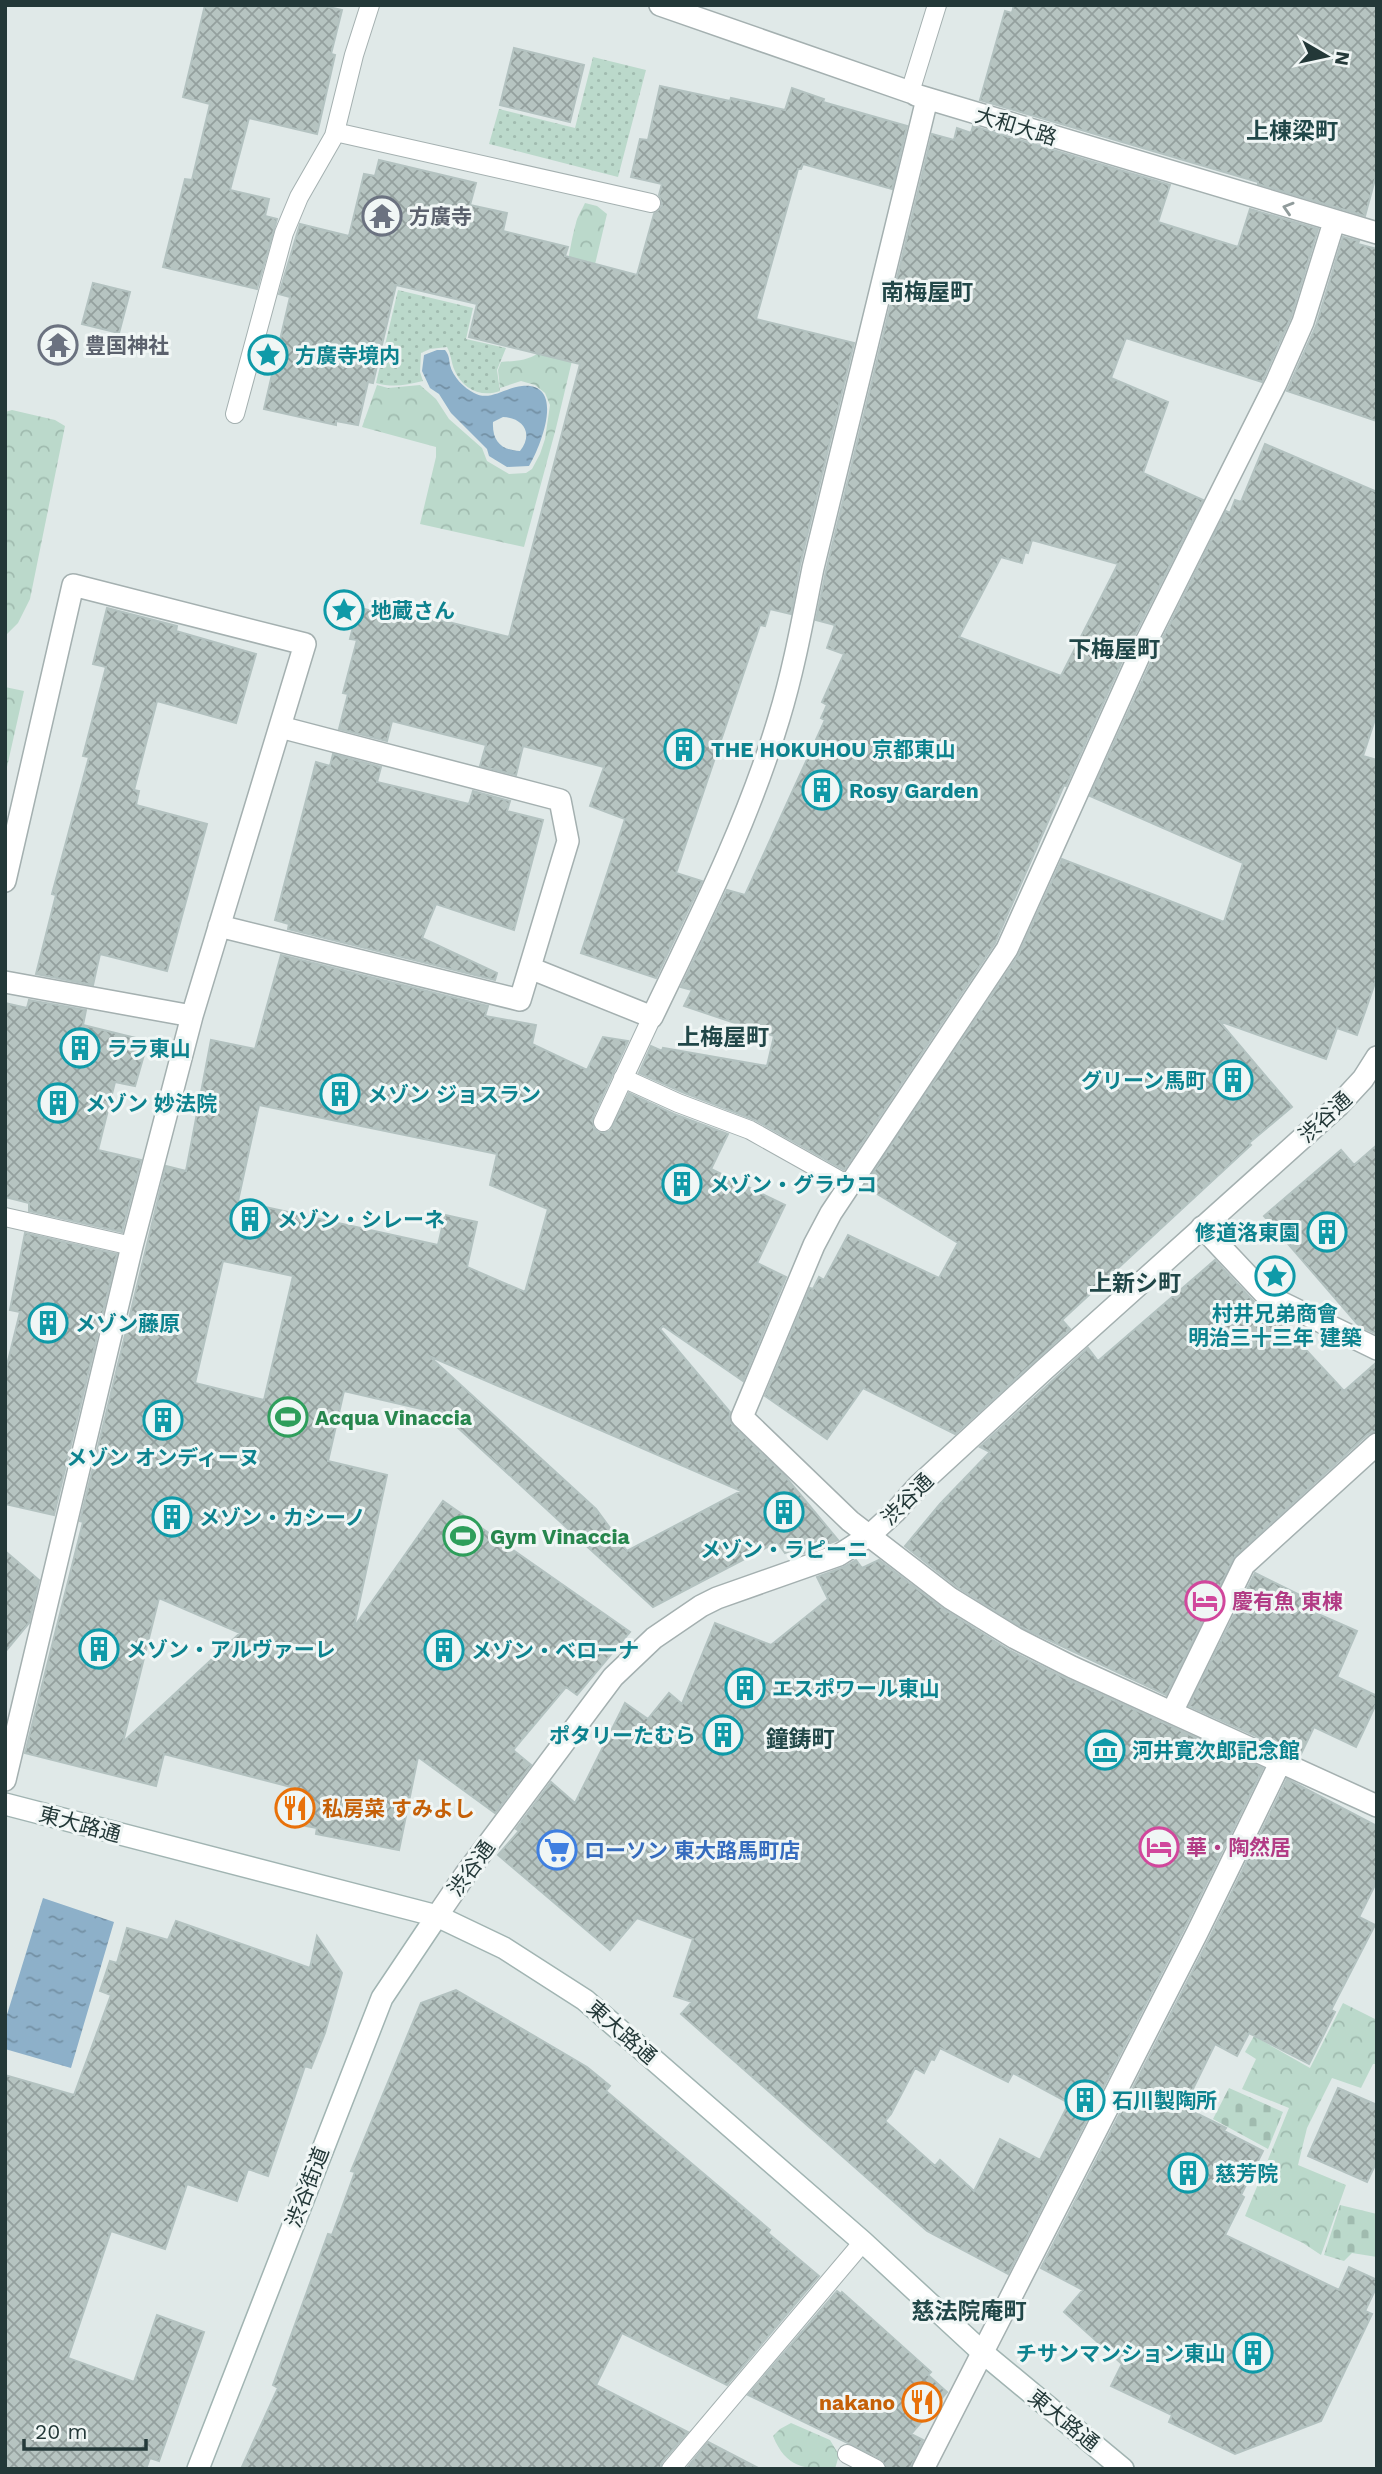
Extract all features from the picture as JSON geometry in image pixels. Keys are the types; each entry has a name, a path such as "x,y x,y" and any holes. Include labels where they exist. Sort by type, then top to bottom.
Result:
{"street":[{"name":"大和大路","path":"660,5 918,95 1377,233"},
{"path":"530,968 652,1017 723,868 779,718 799,640 918,95"},
{"path":"1334,222 1303,322 1264,409 1139,656 1006,949 848,1185 814,1245 742,1417 850,1521 950,1598 1015,1638 1377,1806"},
{"path":"5,881 72,584 305,644 192,1016 132,1246 5,1780"},
{"path":"219,926 520,1000 530,968 568,841 560,800 280,727"},
{"path":"5,982 192,1016"},
{"name":"渋谷通","path":"437,1916 613,1677 640,1650 684,1615 717,1598 839,1555 870,1535 928,1477 1338,1106 1363,1079 1377,1057"},
{"path":"1202,1227 1266,1295 1377,1349"},
{"path":"1172,1712 1244,1565 1377,1444"},
{"path":"923,2469 1167,1992 1280,1763"},
{"name":"東大路通","path":"5,1804 437,1916 504,1948 585,2000 863,2242 982,2352 1124,2469"},
{"name":"渋谷街道","path":"198,2469 382,1998 437,1916"}],"lane":[{"path":"234,414 290,214 335,132 354,55 370,5"},
{"path":"918,95 937,5"},
{"path":"335,132 651,203"},
{"path":"603,1122 652,1017"},
{"path":"623,1077 678,1103 750,1130 848,1185"},
{"path":"5,1216 132,1246"},
{"path":"671,2469 863,2242"},
{"path":"847,2454 876,2469"}],"green space":[{"path":"593,57 646,70 618,177 489,144 499,109 575,128"},
{"path":"585,203 597,206 607,214 556,428 524,547 420,524 436,447 362,427 377,385 388,388 420,385 436,399 449,419 482,448 487,461 509,474 526,473 532,469 545,439 550,405 545,393 535,385 521,381 500,388 498,370 501,362 530,358 546,343 557,311 577,221"},
{"path":"398,290 473,308 466,339 506,348 497,370 500,391 486,393 467,387 457,376 447,347 421,353 420,372 423,381 394,386 376,383"},
{"path":"12,410 55,420 65,426 30,599 18,623 5,636 5,412"},
{"path":"5,687 24,691 5,776"},
{"path":"1343,2003 1377,2020 1377,2064 1373,2064 1361,2088 1332,2078 1307,2128 1298,2165 1346,2185 1321,2255 1303,2243 1245,2216 1289,2108 1242,2089 1256,2059 1245,2052 1254,2036 1310,2068"},
{"path":"1229,2088 1283,2112 1268,2149 1213,2119"},
{"path":"1340,2205 1377,2214 1377,2257 1352,2253 1344,2261 1324,2255"},
{"path":"791,2423 830,2440 839,2455 835,2469 805,2467 790,2461 784,2455 773,2436"}],"water":[{"path":"445,350 456,378 466,388 480,395 492,395 522,386 536,388 544,394 546,418 539,445 529,466 507,467 489,456 487,449 451,413 439,394 430,388 422,371 424,355","holes":["503,417 521,423 526,433 520,451 503,447 494,435 493,422"]},
{"path":"43,1898 114,1922 71,2068 5,2049 5,2021"}],"building":[{"path":"205,5 320,5 342,10 317,134 249,118 230,190 269,199 265,216 277,219 257,289 163,267 185,179 192,180 210,104 183,97"},
{"path":"1014,5 1377,5 1377,172 1365,216 980,100 1005,11 1012,13"},
{"path":"514,48 584,65 570,122 500,105"},
{"path":"660,86 785,110 792,88 824,99 823,102 907,126 892,189 803,164 801,169 798,169 756,319 854,343 800,565 791,614 770,609 765,626 760,625 676,873 702,881 656,978 581,953 625,819 590,806 604,767 523,746 516,775 480,766 486,745 392,721 387,741 339,729 348,694 343,693 357,640 350,639 358,607 385,615 387,607 509,637 580,364 469,337 477,304 396,285 373,383 368,382 358,425 336,421 336,425 264,409 290,297 279,294 300,224 349,236 364,174 375,176 379,160 476,183 470,205 507,213 503,231 568,247 565,256 637,275 654,214 662,206 659,195 662,184 631,177 640,139 648,140"},
{"path":"973,126 1170,185 1158,222 1238,247 1250,209 1318,229 1291,317 1262,382 1126,338 1111,378 1168,402 1143,473 1203,500 1127,650 995,943 844,1170 755,1120 639,1073 651,1046 662,1051 663,1048 767,1066 774,1036 684,1006 692,990 681,987 727,890 745,895 825,720 821,718 827,705 822,702 844,654 827,648 835,625 816,620 932,134 954,140 957,128 971,133","holes":["1032,540 1118,564 1061,676 959,637 1001,557 1022,563"]},
{"path":"1343,237 1377,249 1377,421 1287,391 1316,326"},
{"path":"93,283 130,292 119,333 82,324"},
{"path":"1265,444 1377,492 1377,713 1363,756 1377,760 1377,977 1357,1035 1337,1028 1326,1059 1219,1021 1292,1107 1249,1143 1251,1145 1062,1320 1070,1329 955,1434 863,1388 827,1439 765,1396 810,1288 813,1289 819,1277 824,1280 848,1235 939,1278 958,1243 864,1186 1018,956 1062,859 1224,922 1243,863 1090,796 1151,662 1226,511 1230,513 1235,500 1241,502"},
{"path":"107,608 177,626 176,631 256,654 236,723 157,701 134,790 139,791 136,805 207,824 167,971 100,954 93,985 36,974 56,895 52,894 89,757 83,756 106,667 93,664"},
{"path":"333,754 381,767 377,782 469,804 473,791 510,801 507,811 543,820 514,930 436,904 422,938 497,973 495,980 288,929 289,924 275,920 316,762 330,766"},
{"path":"281,955 488,1006 485,1016 536,1025 532,1044 587,1070 603,1037 628,1041 593,1117 594,1129 603,1133 610,1131 629,1093 674,1114 728,1134 711,1169 785,1205 757,1263 786,1277 743,1381 663,1326 660,1329 730,1412 729,1419 733,1426 784,1475 838,1540 804,1553 801,1547 785,1553 777,1542 653,1607 443,1414 344,1391 328,1461 387,1475 354,1627 443,1501 630,1632 577,1695 566,1687 513,1750 531,1765 495,1813 418,1757 399,1850 316,1834 317,1828 284,1822 291,1787 164,1754 156,1786 25,1753 83,1522 80,1521 166,1166 186,1171 211,1040 255,1049","holes":["259,1105 497,1154 490,1185 548,1209 525,1292 467,1267 477,1222 445,1215 438,1245 238,1201","223,1261 293,1276 264,1400 195,1383","429,1356 741,1491 627,1551 596,1509","159,1598 240,1633 123,1742"]},
{"path":"29,1000 86,1010 83,1025 148,1041 135,1086 115,1082 98,1150 141,1160 122,1232 29,1211 29,1203 5,1197 5,1003 27,1008"},
{"name":"修道洛東園","path":"1377,1145 1377,1334 1359,1326 1264,1216 1341,1150 1354,1165"},
{"path":"25,1233 117,1254 54,1515 5,1504 5,1373 20,1312 10,1310"},
{"path":"1215,1260 1256,1304 1271,1312 1344,1391 1377,1362 1377,1431 1368,1434 1235,1556 1166,1695 1021,1627 957,1587 905,1546 940,1504 990,1452 980,1447 1088,1348 1098,1361"},
{"path":"5,1551 39,1580 29,1623 5,1652"},
{"path":"856,1560 862,1568 879,1560 942,1608 1009,1650 1263,1768 1008,2274 927,2231 681,2014 692,2002 674,1996 693,1939 637,1918 610,1950 498,1855 519,1831 516,1829 551,1782 575,1803 625,1703 648,1719 669,1693 682,1704 715,1623 771,1645 828,1599 817,1577","holes":["940,2048 1008,2082 1013,2073 1069,2103 1040,2160 1000,2139 974,2191 940,2160 935,2166 885,2121 915,2068 924,2073"]},
{"path":"1255,1573 1322,1606 1318,1614 1357,1631 1337,1677 1377,1696 1377,1702 1356,1747 1314,1727 1300,1756 1189,1706"},
{"path":"1287,1779 1377,1826 1377,1881 1359,1917 1375,1925 1331,2010 1335,2012 1309,2064 1249,2033 1237,2056 1215,2044 1184,2107 1263,2151 1225,2235 1339,2290 1349,2267 1377,2280 1377,2286 1365,2311 1372,2314 1321,2421 1235,2454 1169,2422 1172,2415 1111,2386 1122,2364 1064,2312 1083,2290 1041,2268 1209,1939"},
{"path":"176,1921 310,1968 317,1936 342,1973 325,2033 311,2068 305,2066 268,2176 248,2169 237,2201 187,2184 165,2249 111,2231 68,2358 134,2382 157,2315 204,2332 159,2461 150,2458 146,2469 5,2469 5,2075 74,2095 111,1995 100,1991 110,1961 117,1963 127,1928 168,1940"},
{"path":"456,1990 587,2067 610,2086 606,2091 770,2230 768,2233 819,2276 727,2385 622,2333 596,2385 688,2432 662,2462 660,2469 241,2469 278,2388 273,2385 328,2234 332,2235 355,2172 351,2171 421,2003"},
{"path":"1338,2088 1377,2105 1377,2161 1367,2182 1308,2156"},
{"path":"837,2291 841,2294 842,2292 931,2372 928,2375 947,2392 911,2434 923,2440 910,2469 887,2469 881,2459 748,2395"},
{"path":"708,2442 760,2469 686,2469"}],"place":[{"name":"方廣寺","path":"382,216"},
{"name":"豊国神社","path":"58,345"},
{"name":"方廣寺境内","path":"268,355"},
{"name":"地蔵さん","path":"344,610"},
{"name":"THE HOKUHOU 京都東山","path":"684,749"},
{"name":"Rosy Garden","path":"822,790"},
{"name":"ララ東山","path":"80,1048"},
{"name":"グリーン馬町","path":"1233,1080"},
{"name":"メゾン ジョスラン","path":"340,1094"},
{"name":"メゾン 妙法院","path":"58,1103"},
{"name":"メゾン・グラウコ","path":"682,1184"},
{"name":"メゾン・シレーネ","path":"250,1219"},
{"name":"修道洛東園","path":"1327,1232"},
{"name":"村井兄弟商會 明治三十三年 建築","path":"1275,1276"},
{"name":"メゾン藤原","path":"48,1323"},
{"name":"Acqua Vinaccia","path":"288,1417"},
{"name":"メゾン オンディーヌ","path":"163,1420"},
{"name":"メゾン・ラピーニ","path":"784,1512"},
{"name":"メゾン・カシーノ","path":"172,1517"},
{"name":"Gym Vinaccia","path":"463,1536"},
{"name":"慶有魚 東棟","path":"1205,1601"},
{"name":"メゾン・アルヴァーレ","path":"99,1649"},
{"name":"メゾン・ベローナ","path":"444,1650"},
{"name":"エスポワール東山","path":"745,1688"},
{"name":"ポタリーたむら","path":"723,1735"},
{"name":"河井寛次郎記念館","path":"1105,1750"},
{"name":"私房菜 すみよし","path":"295,1808"},
{"name":"華・陶然居","path":"1159,1847"},
{"name":"ローソン 東大路馬町店","path":"557,1850"},
{"name":"石川製陶所","path":"1085,2100"},
{"name":"慈芳院","path":"1188,2173"},
{"name":"チサンマンション東山","path":"1253,2353"},
{"name":"nakano","path":"922,2402"}],"district":[{"name":"上棟梁町","path":"1292,131"},
{"name":"南梅屋町","path":"927,292"},
{"name":"下梅屋町","path":"1114,649"},
{"name":"上梅屋町","path":"723,1037"},
{"name":"上新シ町","path":"1135,1283"},
{"name":"鐘鋳町","path":"800,1739"},
{"name":"慈法院庵町","path":"969,2311"}]}
